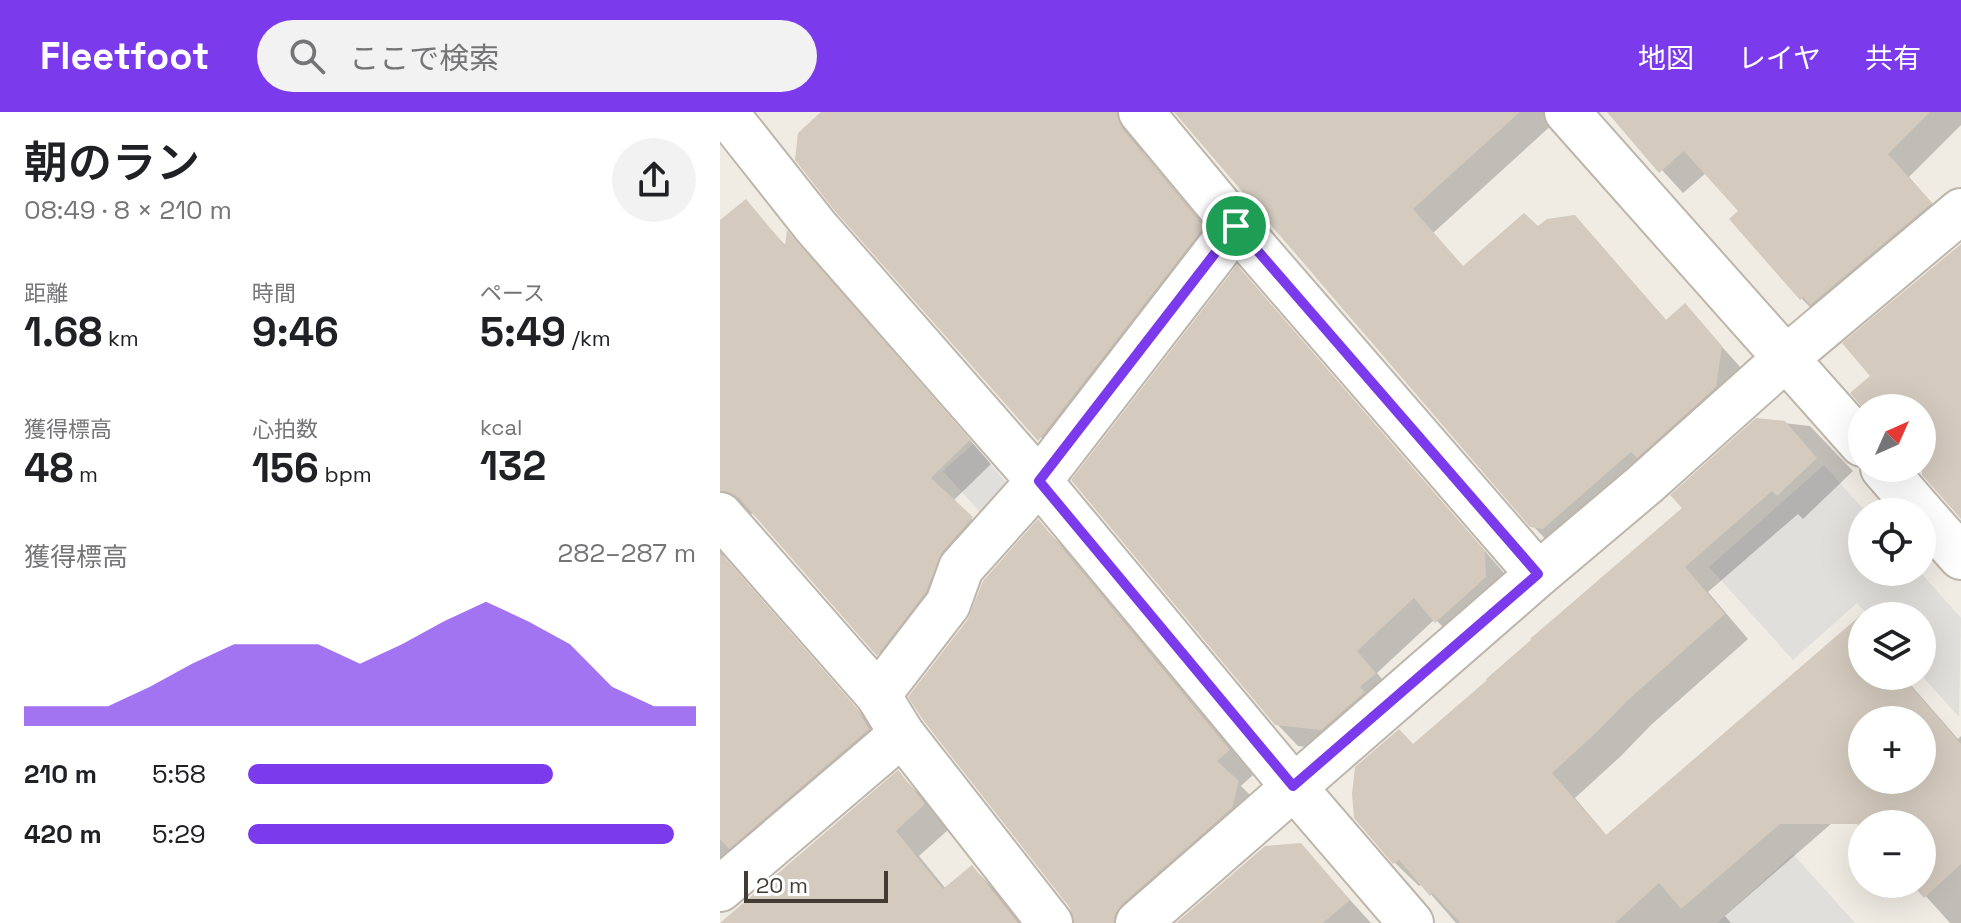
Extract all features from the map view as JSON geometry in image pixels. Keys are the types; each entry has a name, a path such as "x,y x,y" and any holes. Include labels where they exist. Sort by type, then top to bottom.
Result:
{"street":[{"path":"1141,112 1538,574"},
{"path":"1567,112 1848,428"},
{"path":"734,124 816,227 1039,481 1411,923"},
{"path":"1138,923 1644,485 1786,358 1961,211"},
{"path":"878,695 948,604 961,568 1039,481 1236,226"},
{"path":"1895,482 1910,498"},
{"path":"1936,528 1961,557"},
{"path":"728,542 878,695 902,734 1050,923"},
{"path":"720,889 902,734"}],"shaded area":[{"path":"973,444 1016,494 987,520 943,471"},
{"path":"1824,465 1853,498 1848,498 1848,586 1932,586 1961,618 1959,717 1935,690 1936,602 1848,602 1848,611 1793,660 1709,567"},
{"path":"1793,854 1855,923 1717,923"}],"building":[{"path":"821,112 1117,112 1122,128 1204,227 1038,441 835,211 795,160 798,133"},
{"path":"1174,112 1520,112 1413,209 1463,266 1524,213 1538,226 1547,219 1575,215 1666,320 1685,303 1722,346 1716,387 1637,458 1631,452 1543,529 1530,527"},
{"path":"1607,112 1930,112 1888,154 1932,203 1810,305 1803,297 1800,300 1729,219 1738,211 1684,151 1659,173"},
{"path":"746,199 785,246 787,230 970,440 931,478 973,517 942,552 926,592 877,656 739,498 720,491 720,220"},
{"path":"1961,244 1961,519 1928,482 1936,482 1936,394 1851,394 1870,376 1842,343"},
{"path":"1237,265 1485,551 1486,577 1435,623 1414,598 1357,651 1376,673 1360,687 1365,692 1321,730 1275,725 1071,480"},
{"path":"1756,418 1785,421 1817,458 1777,496 1772,491 1685,567 1725,614 1552,773 1606,835 1848,626 1848,690 1914,690 1928,706 1848,706 1848,794 1936,794 1936,715 1961,744 1961,864 1936,887 1936,810 1848,810 1848,824 1780,824 1681,909 1659,883 1615,923 1460,923 1433,893 1430,896 1399,860 1393,864 1354,818 1352,794 1355,767 1399,729 1413,744 1682,508 1670,495"},
{"path":"1038,519 1230,750 1217,761 1239,781 1232,808 1122,904 1115,914 1114,923 1074,923 1070,908 908,697 968,619 983,581"},
{"path":"720,553 858,710 869,729 729,849 720,839"},
{"path":"898,770 925,804 896,831 943,889 972,865 1018,923 720,923"},
{"path":"1301,843 1350,900 1323,923 1176,923 1265,846"}],"route":[{"path":"1236,226 1538,574 1293,786 1039,481 1236,226"}]}
